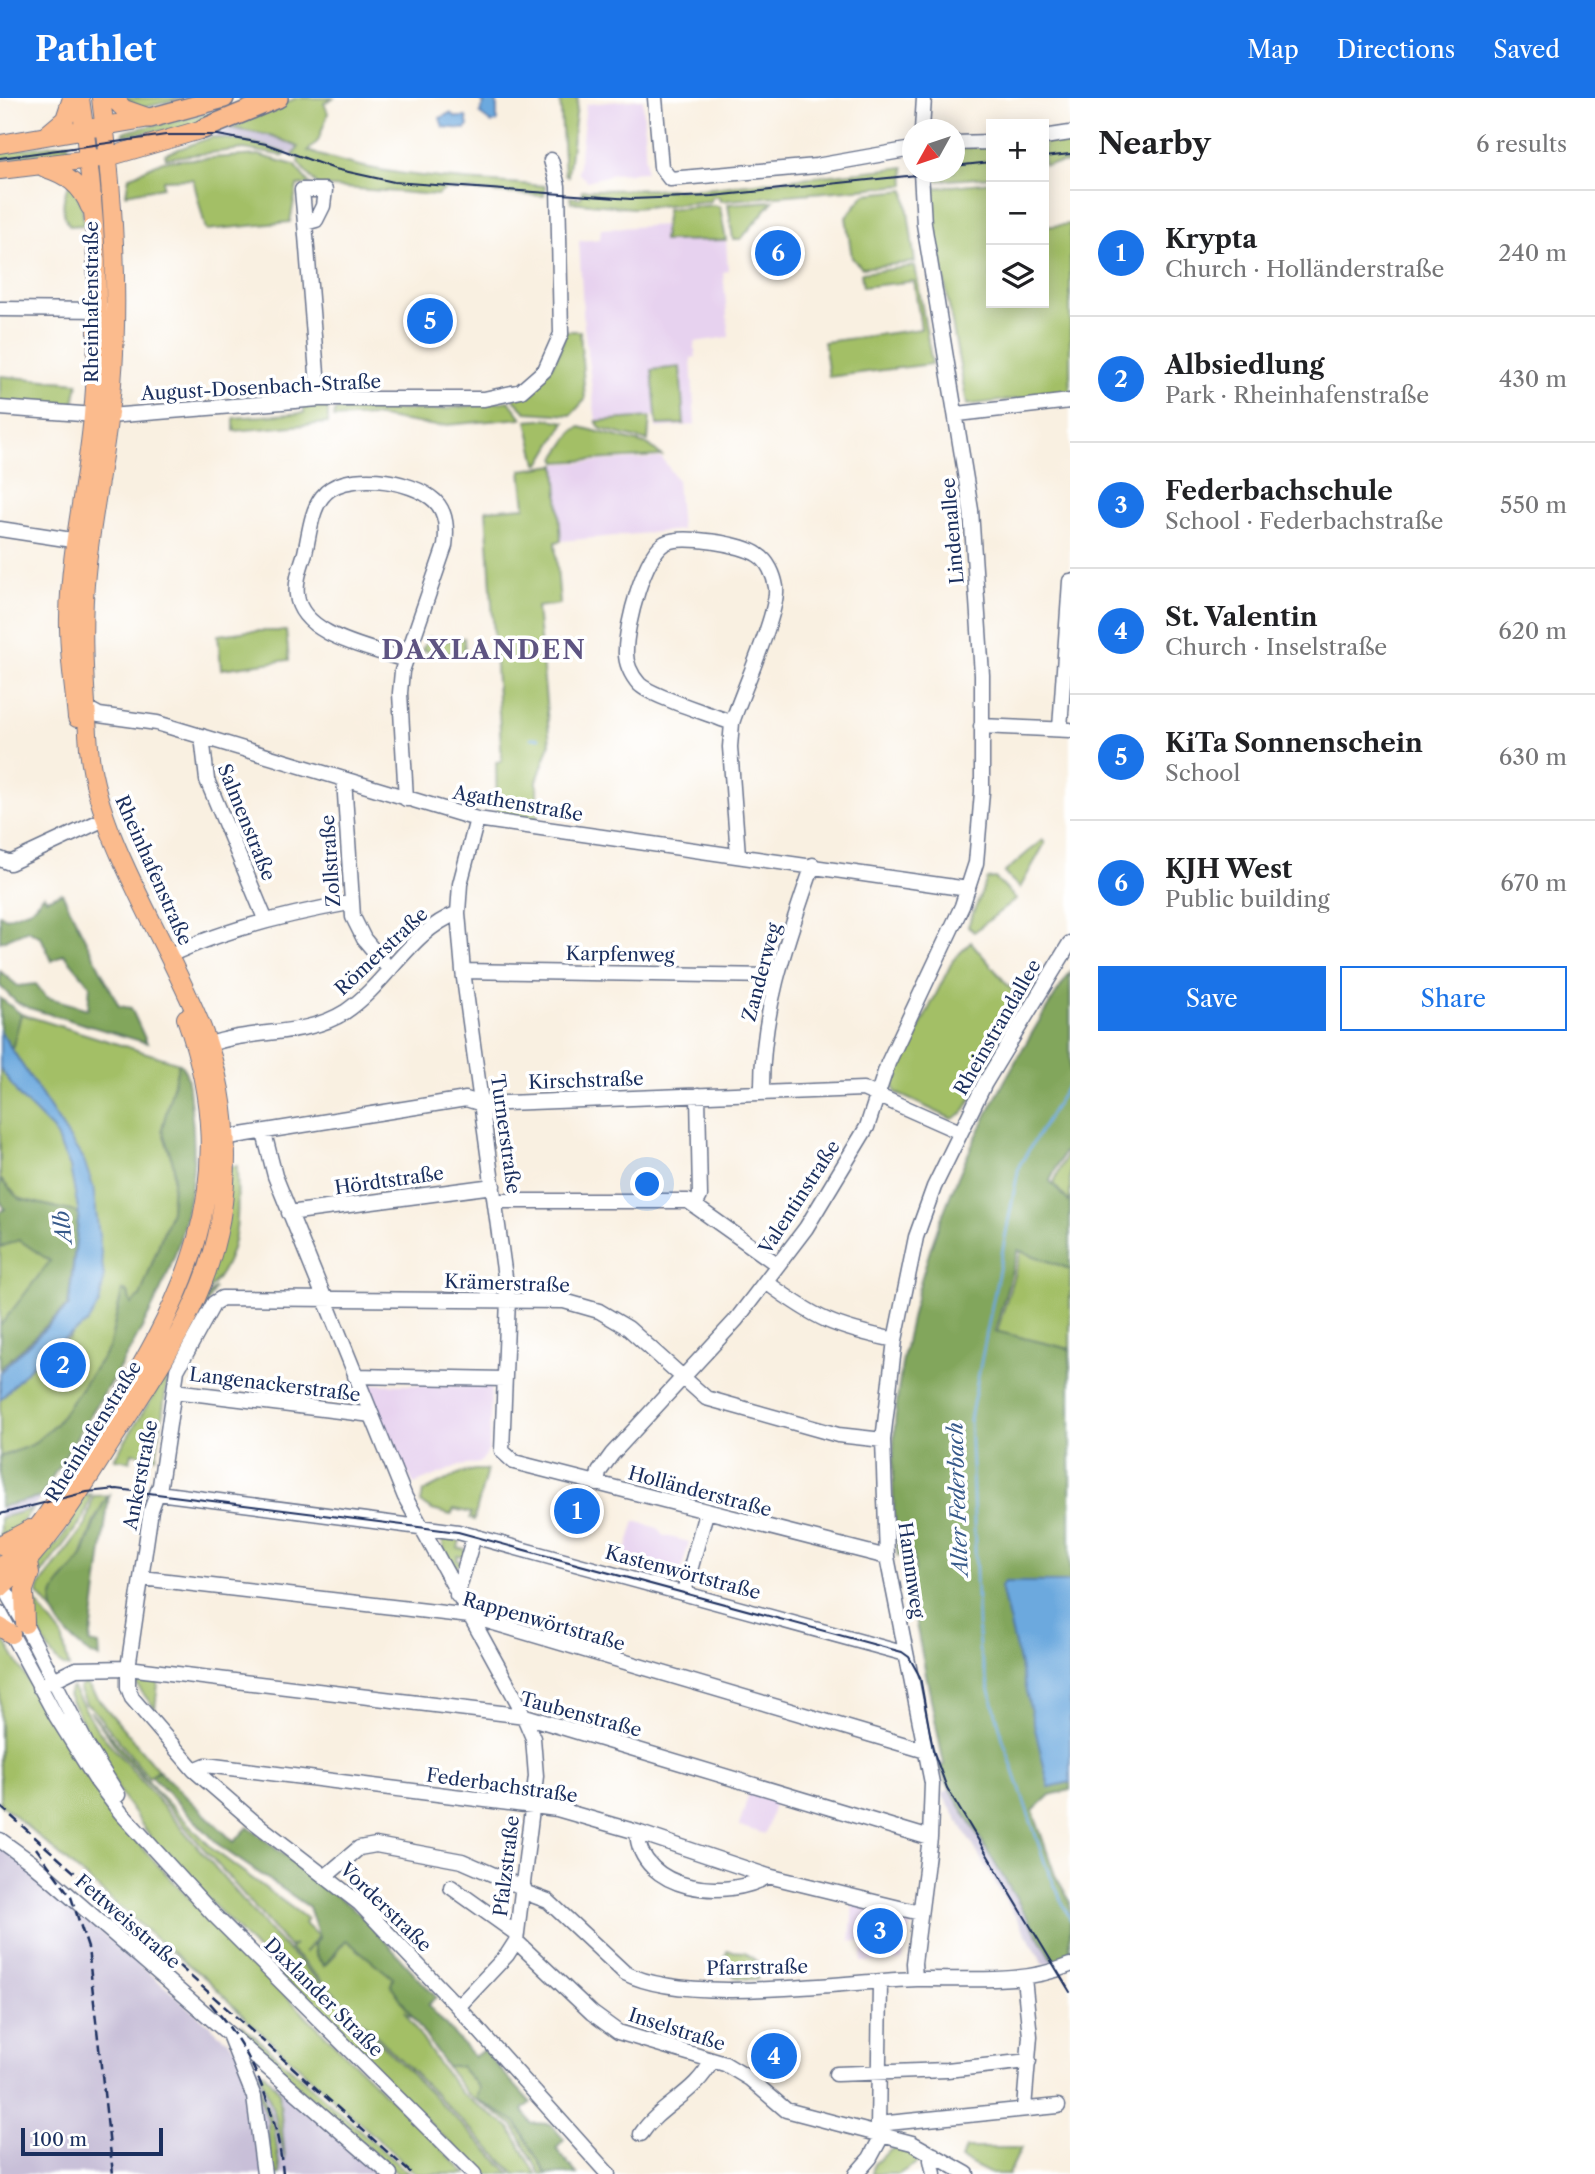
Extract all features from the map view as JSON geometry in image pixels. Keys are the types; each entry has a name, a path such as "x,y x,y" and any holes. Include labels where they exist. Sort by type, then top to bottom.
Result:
{"highway":[{"path":"150,118 224,98"},
{"path":"203,129 278,98"}],"main road":[{"path":"45,137 65,119 72,98"},
{"name":"Rheinhafenstraße","path":"80,98 106,310"},
{"name":"Rheinhafenstraße","path":"1,1581 28,1562 53,1532 164,1358 196,1297 218,1230 224,1186 217,1139 193,1037 180,1000 98,822 85,780 82,706 83,542 101,417 112,211 101,98"},
{"path":"113,98 124,109 150,118"},
{"path":"0,144 150,118"},
{"path":"0,170 108,157 142,150 203,129"},
{"path":"112,211 121,174 142,150"},
{"path":"41,167 63,174 78,186 93,216"},
{"name":"Rheinhafenstraße","path":"1,1581 109,1418 171,1313 184,1282 205,1208 222,1100 208,1045 122,855 98,793 82,706"},
{"path":"0,1545 39,1525"},
{"path":"12,1629 30,1573 28,1562"}],"street":[{"path":"655,98 661,167 664,175 670,179 816,166 902,151"},
{"path":"923,119 924,98"},
{"path":"1049,136 1070,133"},
{"path":"965,143 986,142"},
{"name":"August-Dosenbach-Straße","path":"0,408 101,417 319,399 484,399 520,391 539,377 556,352 561,328 558,186 551,160"},
{"name":"Lindenallee","path":"922,182 928,249 958,414 971,510 981,652 979,839 968,889"},
{"path":"305,223 319,399"},
{"path":"0,309 106,310"},
{"path":"958,414 1070,401"},
{"path":"405,660 321,629 308,620 299,605 297,586 317,504 327,491 339,483 357,479 413,488 435,501 444,517 444,546 405,660 400,693 406,799"},
{"path":"0,529 83,542"},
{"path":"732,723 646,689 629,668 626,643 646,566 656,550 674,539 748,550 764,560 773,576 774,604 732,723 730,747 738,855"},
{"path":"981,726 1065,729 1070,581"},
{"name":"Agathenstraße","path":"82,706 99,715 137,718 202,736 477,819 968,889"},
{"name":"Salmenstraße","path":"202,736 202,755 207,780 266,921"},
{"name":"Zollstraße","path":"344,779 349,902 364,939 390,970"},
{"name":"Turnerstraße","path":"477,819 460,884 458,913 463,971 508,1299 502,1444 505,1456"},
{"path":"5,861 98,822"},
{"name":"Zanderweg","path":"762,1091 762,1045 775,976 813,865"},
{"name":"Valentinstraße","path":"597,1484 600,1472 612,1454 736,1320 806,1228 867,1127 893,1050 968,889"},
{"path":"169,956 205,939 266,921 349,902"},
{"name":"Römerstraße","path":"208,1045 326,1021 352,1006 436,923 458,913"},
{"name":"Rheinstrandallee","path":"960,1132 991,1072 1070,943"},
{"name":"Karpfenweg","path":"463,971 775,976"},
{"name":"Kirschstraße","path":"217,1139 466,1099 482,1104 863,1089 880,1094 960,1132"},
{"path":"695,1205 701,1196 698,1095"},
{"name":"Hammweg","path":"915,1979 919,1913 930,1838 932,1783 887,1557 883,1440 895,1340 923,1214 960,1132"},
{"name":"Pfalzstraße","path":"264,1133 271,1166 323,1299 420,1526 525,1716 535,1745 533,1807 516,1937 507,1955 458,2007"},
{"name":"Hördtstraße","path":"289,1213 494,1193 688,1201 778,1265"},
{"path":"766,1282 810,1314 831,1325 895,1340"},
{"name":"Krämerstraße","path":"218,1300 564,1301 599,1311 636,1334 681,1377 710,1399 838,1436 883,1440"},
{"name":"Ankerstraße","path":"128,1668 150,1510 158,1493 180,1363 218,1300"},
{"name":"Langenackerstraße","path":"355,1376 504,1379"},
{"name":"Langenackerstraße","path":"174,1391 372,1415"},
{"name":"Holländerstraße","path":"505,1456 514,1462 706,1513 887,1557"},
{"name":"Kastenwörtstraße","path":"158,1493 420,1526 474,1536 906,1654"},
{"path":"684,1592 706,1513"},
{"path":"457,1595 474,1536"},
{"name":"Rappenwörtstraße","path":"142,1578 470,1616 926,1751"},
{"name":"Daxlander Straße","path":"1,1581 12,1629"},
{"name":"Daxlander Straße","path":"0,1613 150,1843 214,1915 474,2174"},
{"path":"48,1687 101,1668 128,1668"},
{"name":"Taubenstraße","path":"128,1668 525,1716 930,1838"},
{"name":"Vorderstraße","path":"128,1668 128,1687 132,1698 194,1770 253,1821 359,1903 458,2007 608,2174"},
{"name":"Federbachstraße","path":"194,1770 206,1766 576,1813 768,1876 919,1913"},
{"path":"637,1832 641,1849 652,1865 672,1879 692,1887 719,1890 753,1885 768,1876"},
{"name":"Fettweisstraße","path":"0,1840 30,1862 390,2174"},
{"name":"Pfarrstraße","path":"326,1876 359,1848 376,1845 462,1861 548,1901 617,1968 648,1982 695,1987 755,1988 915,1979 1024,1978 1042,1976 1070,1965"},
{"name":"Inselstraße","path":"451,1887 516,1937 607,2025 632,2036 712,2060 743,2074 786,2110 880,2130 912,2143 967,2174"},
{"path":"1024,1978 1030,2036 1024,2108"},
{"path":"862,2172 880,2130 880,1983"},
{"name":"Fettweisstraße","path":"228,2033 254,2097 264,2174"},
{"path":"641,2134 648,2124 702,2078 712,2060"},
{"path":"836,2074 880,2074 1029,2061"},
{"path":"880,2130 1024,2108 1058,2106"},
{"path":"934,2155 931,2160 934,2174"}],"shaded area":[{"path":"643,99 646,172 613,174 587,181 578,173 586,104"},
{"path":"230,128 273,136 297,146 292,155 250,142 212,137"},
{"path":"664,225 664,241 726,240 728,271 723,272 729,337 694,342 696,357 691,358 695,425 656,428 655,416 596,421 584,327 579,241 600,239 601,229"},
{"path":"662,458 677,480 681,530 561,541 556,464"},
{"path":"367,1386 491,1387 489,1450 480,1463 459,1466 414,1484 388,1438"},
{"path":"41,1497 32,1509 0,1518 0,1507"},
{"path":"635,1521 658,1528 662,1535 689,1542 678,1583 621,1567"},
{"path":"750,1789 776,1798 765,1834 739,1826"},
{"path":"950,1789 1055,1963 1044,1964 942,1794"},
{"path":"0,1846 5,1849 382,2174 0,2174"},
{"path":"853,1903 912,1919 902,1960 862,1962 863,1942 850,1941"}],"green space":[{"path":"124,98 184,98 142,108"},
{"path":"256,98 194,127 123,135 123,132 219,111"},
{"path":"296,98 333,98 324,103 328,113 318,141 308,151 395,173 545,186 544,196 446,189 437,195 318,186 298,163 299,158 293,156 298,147 273,136 230,128"},
{"path":"560,98 578,98 568,176 565,174"},
{"path":"212,137 250,142 286,153 284,156 244,149 166,158 165,154"},
{"path":"1070,138 1070,162 1049,164 1049,141"},
{"path":"68,143 69,150 0,160 0,152"},
{"path":"986,146 986,177 965,179 965,147"},
{"path":"258,155 294,165 310,184 297,186 290,222 206,230 193,179 163,180 163,187 126,194 129,177 163,161"},
{"path":"902,167 902,182 905,185 720,201 719,197 712,197 711,201 633,208 571,202 570,197 581,198 582,190 701,189"},
{"path":"71,182 82,205 84,225 70,226 65,216 64,198"},
{"path":"986,183 986,308 1049,308 1049,226 1070,224 1070,393 967,405 936,235 933,188"},
{"path":"905,190 915,262 862,268 852,258 846,217 865,194"},
{"path":"773,201 741,239 733,239 728,204"},
{"path":"714,205 720,207 726,240 663,241 667,209"},
{"path":"915,266 932,364 829,377 824,342 921,329 914,281 863,287 861,273"},
{"path":"565,331 580,331 585,400 571,415 526,412 513,399 548,371 558,355"},
{"path":"680,367 684,424 657,425 652,370"},
{"path":"0,376 78,383 73,409 0,402"},
{"path":"509,401 522,418 436,426 373,416 334,418 335,410 436,410"},
{"path":"328,404 328,423 234,431 234,418 304,413 304,406"},
{"path":"650,417 648,441 601,429 596,421"},
{"path":"549,419 565,422 540,464 537,464 527,421"},
{"path":"580,427 649,445 662,456 557,462 555,458 574,430"},
{"path":"556,465 561,541 555,542 560,604 537,607 550,744 537,781 538,819 497,814 496,762 502,761 486,510 525,507 521,470"},
{"path":"249,631 286,631 289,660 221,669 218,635"},
{"path":"429,637 437,642 464,638 465,651 438,654 422,650"},
{"path":"1042,840 1045,843 1020,888 1004,873"},
{"path":"995,878 1016,899 974,932 968,926 987,879"},
{"path":"62,893 119,1006 131,1008 147,1043 29,1008 16,1002 0,986 0,971 18,986 36,984 46,997 88,1009 90,985 64,954 52,961 41,937 28,930 0,942 0,914 6,918 31,909 44,895 46,899"},
{"path":"971,942 1022,1002 964,1112 952,1119 896,1093 892,1083 953,960"},
{"path":"1070,972 1070,1154 1064,1152 1050,1181 1070,1203 1070,1269 1018,1250 995,1331 1070,1349 1070,1582 1004,1582 1049,1787 1070,1782 1070,1790 1050,1795 1033,1811 1055,1875 1070,1901 1070,1957 1055,1963 950,1789 939,1766 944,1765 906,1574 915,1571 913,1554 898,1556 893,1476 897,1398 910,1322 930,1249 957,1178 990,1108 1028,1039"},
{"path":"0,998 21,1014 12,1049 0,1031"},
{"path":"21,1014 179,1063 162,1129 174,1166 171,1211 140,1297 131,1305 122,1291 109,1348 56,1424 32,1445 0,1457 0,1400 44,1352 69,1338 104,1279 93,1187 84,1161 12,1049"},
{"path":"179,1063 183,1067 188,1084 193,1163 186,1215 171,1265 150,1313 124,1360 41,1497 0,1507 0,1457 32,1445 56,1424 109,1348 122,1291 128,1292 131,1304 140,1297 171,1211 174,1166 162,1129"},
{"path":"0,1068 20,1097 53,1130 70,1167 79,1213 20,1199 0,1179"},
{"path":"1067,1153 1070,1154 1070,1203 1053,1184"},
{"path":"230,1166 237,1166 235,1237 224,1268 201,1298"},
{"path":"0,1179 20,1199 79,1213 68,1305 0,1369 0,1326 50,1261 19,1240 0,1247 0,1212 5,1209 0,1201"},
{"path":"19,1240 51,1261 0,1326 0,1247"},
{"path":"1021,1251 1070,1269 1070,1349 997,1332"},
{"path":"215,1288 168,1376 156,1457 132,1453 130,1461 114,1459 163,1380 203,1300"},
{"path":"487,1470 474,1520 470,1518 471,1513 454,1509 451,1515 432,1510 421,1503 423,1492 458,1474"},
{"path":"91,1494 83,1519 33,1585 34,1570 67,1531 84,1495"},
{"path":"108,1495 95,1519 79,1562 60,1582 53,1596 53,1612 38,1594 39,1587 86,1524 93,1496"},
{"path":"109,1495 90,1643 99,1645 100,1658 83,1648 65,1632 54,1612 52,1602 57,1587 83,1554 97,1516"},
{"path":"32,1509 19,1526 0,1538 0,1518"},
{"path":"442,1538 460,1541 458,1548 466,1550 464,1557 458,1556 457,1560 462,1562 455,1568 460,1570 458,1575 444,1549"},
{"path":"30,1595 62,1636 69,1668 54,1658 42,1637 33,1614"},
{"path":"0,1633 77,1763 142,1848 227,1938 467,2174 416,2174 242,2015 209,1981 162,1944 0,1803"},
{"path":"137,1675 159,1677 155,1709 135,1683"},
{"path":"85,1683 158,1770 149,1778 86,1704 79,1688"},
{"path":"72,1687 97,1729 272,1934 511,2174 481,2174 287,1982 154,1842 123,1798 68,1695"},
{"path":"90,1711 158,1793 215,1851 307,1919 304,1923 318,1936 304,1953 313,1944 315,1955 324,1966 336,1954 337,1946 351,1934 378,1953 419,2014 412,2017 404,2011 438,2063 462,2094 510,2128 536,2174 515,2174 290,1949 295,1944 289,1947 120,1752"},
{"path":"158,1770 234,1842 248,1827 360,1914 436,1997 428,2005 474,2057 483,2050 531,2103 523,2110 531,2123 551,2124 564,2140 556,2149 577,2174 546,2174 516,2122 476,2099 479,2088 460,2066 446,2066 391,1985 393,1978 346,1940 324,1966 316,1954 314,1944 319,1937 309,1907 222,1848 151,1776"},
{"path":"727,1951 745,1952 760,1964 757,1980 735,1977 724,1966"},
{"path":"242,2025 409,2174 398,2174 240,2036"},
{"path":"446,2066 460,2066 479,2088 476,2099 516,2122 546,2174 540,2174 513,2125 466,2093"},
{"path":"259,2072 264,2073 279,2091 285,2160 274,2111"},
{"path":"255,2074 274,2127 280,2174 270,2174 268,2120 252,2075"},
{"path":"893,2148 906,2149 923,2159 899,2174 872,2174 874,2164"},
{"path":"965,2148 1021,2148 1009,2174 991,2174 961,2159"}],"water":[{"path":"476,98 497,98 497,122 492,123 480,114 484,103"},
{"path":"450,113 456,117 466,117 468,126 465,129 443,127 440,118"},
{"path":"0,1031 84,1161 93,1187 104,1279 99,1304 87,1323 44,1352 0,1400 0,1372 69,1306 79,1213 70,1167 53,1130 20,1097 0,1068"},
{"path":"1004,1582 1070,1582 1070,1782 1049,1787 1001,1587"}],"waterway":[{"path":"531,738 539,738"},
{"name":"Alter Federbach","path":"1070,1082 1019,1166 970,1419 979,1650 1002,1736 1046,1866 1070,1919"}],"tram line":[{"path":"0,158 166,135 218,135 266,144 335,169 394,182 631,199 713,196 902,177"},
{"path":"1049,156 1070,154"},
{"path":"965,165 986,163"},
{"path":"0,1514 87,1492 117,1489 458,1532 902,1652 909,1657 920,1677 933,1750 947,1788 1070,1992"}],"railway":[{"path":"0,1806 412,2174"},
{"path":"36,1848 71,1897 88,1948 113,2174"},
{"path":"210,2003 239,2041 260,2083 275,2127 283,2174"}],"place":[{"name":"KJH West","path":"778,253"},
{"name":"KiTa Sonnenschein","path":"430,321"},
{"name":"Albsiedlung","path":"63,1365"},
{"name":"Krypta","path":"577,1511"},
{"name":"Federbachschule","path":"880,1931"},
{"name":"St. Valentin","path":"774,2056"}],"district":[{"name":"DAXLANDEN","path":"484,650"}],"water label":[{"name":"Alb","path":"63,1227"}]}
